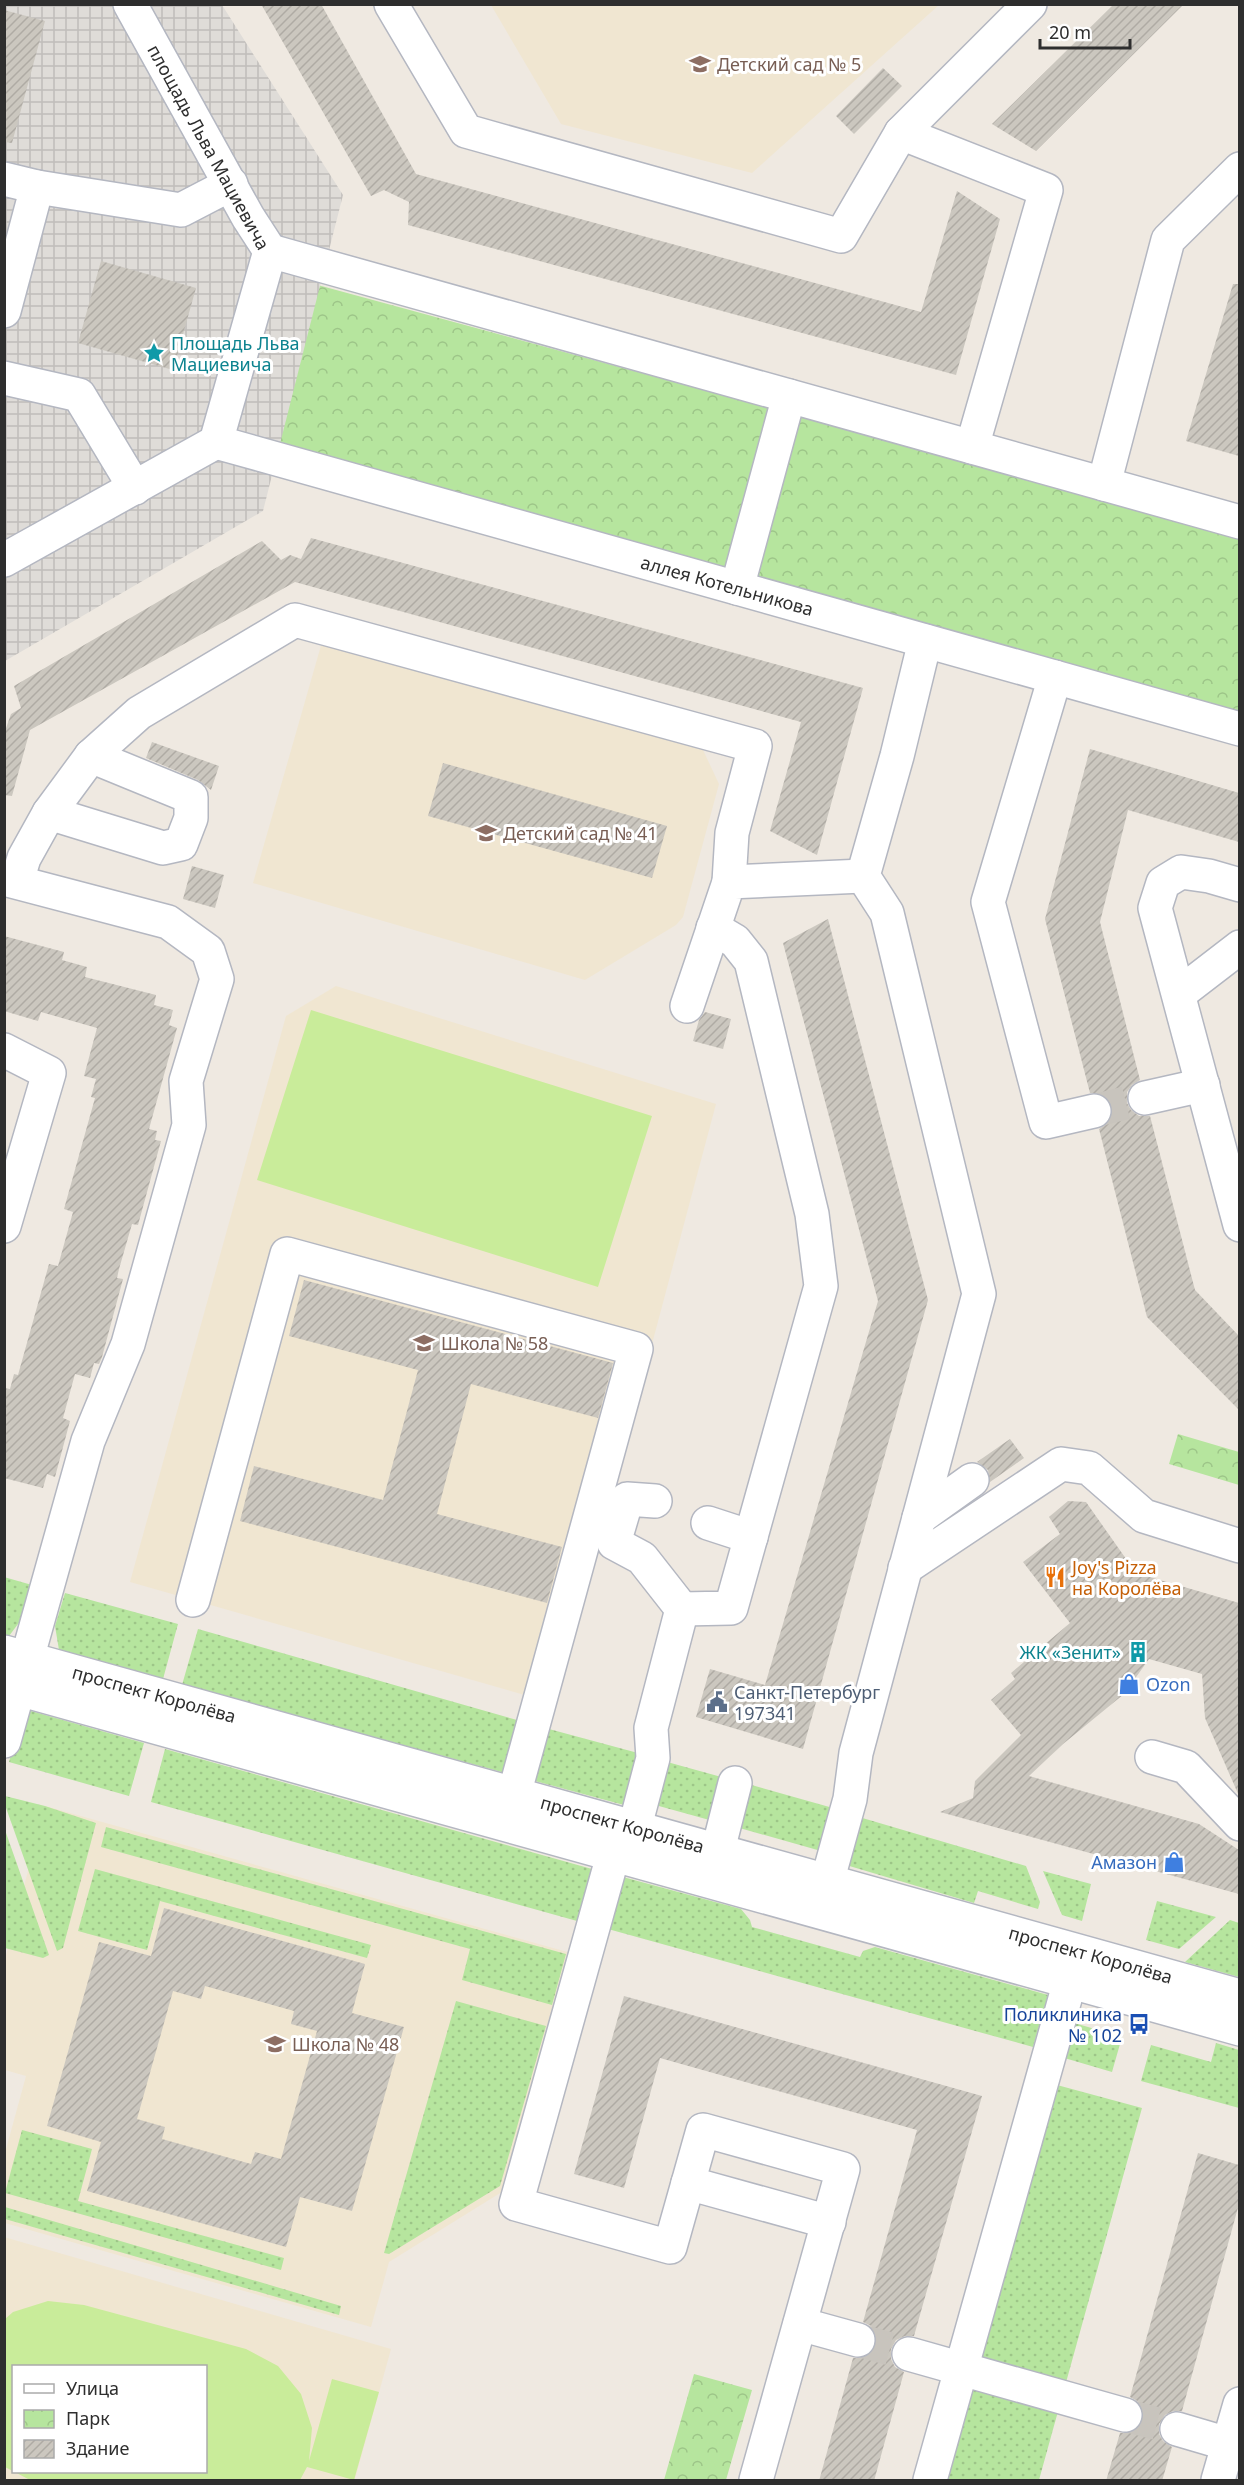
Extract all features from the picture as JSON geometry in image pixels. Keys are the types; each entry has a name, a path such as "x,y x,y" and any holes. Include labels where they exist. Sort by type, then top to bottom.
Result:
{"street":[{"name":"площадь Льва Мациевича","path":"130,4 270,251 216,441"},
{"path":"392,4 466,131 841,236 901,133 1030,4"},
{"path":"901,133 1046,190 972,447"},
{"path":"1104,484 1167,240 1239,169"},
{"path":"4,179 37,187 181,210 231,184"},
{"path":"4,311 37,187"},
{"path":"270,251 1239,522"},
{"path":"4,378 79,395 135,488"},
{"path":"737,588 789,396"},
{"path":"4,560 216,441"},
{"name":"аллея Котельникова","path":"216,441 1239,729"},
{"path":"4,1741 14,1671 88,1441 128,1344 189,1125 186,1081 217,980 208,951 168,922 11,880 49,813 91,756 139,713 295,620 755,746 732,833 729,882 687,1006"},
{"path":"819,1911 850,1800 855,1753 980,1294 887,913 863,876 897,756 925,641"},
{"path":"1055,677 988,902 1046,1122 1094,1111"},
{"path":"49,813 164,848 181,844 191,818 191,797 91,756"},
{"path":"1239,885 1209,876 1181,872 1163,883 1155,908 1239,1225"},
{"path":"729,882 863,876"},
{"path":"682,1609 731,1608 821,1286 812,1214 751,961 735,941 713,928"},
{"path":"1179,994 1239,947"},
{"path":"4,1050 49,1073 4,1226"},
{"path":"1145,1098 1203,1084"},
{"path":"193,1600 287,1254 636,1349 506,1824"},
{"path":"905,1568 1061,1464 1089,1468 1144,1516 1239,1546"},
{"path":"919,1518 972,1480"},
{"path":"655,1501 627,1499 614,1543 642,1558 682,1609"},
{"path":"708,1523 751,1537"},
{"path":"682,1609 651,1728 652,1758 624,1841 516,2204 670,2247 703,2130 843,2169 756,2481"},
{"name":"проспект Королёва","path":"14,1671 514,1794 624,1841 819,1911 1239,2029"},
{"name":"проспект Королёва","path":"14,1671 506,1824 624,1841 718,1850 1239,1996"},
{"path":"1152,1757 1186,1767 1239,1824"},
{"path":"718,1850 735,1783"},
{"path":"930,2481 1070,1981"},
{"path":"688,2183 829,2222"},
{"path":"800,2324 858,2340"},
{"path":"909,2354 1125,2415"},
{"path":"1218,2481 1239,2404"},
{"path":"1176,2429 1228,2444"}],"shaded area":[{"name":"Площадь Льва Мациевича","path":"5,5 222,5 343,195 263,511 5,661"},
{"name":"Детский сад № 5","path":"491,5 939,5 752,173 561,124"},
{"name":"Детский сад № 41","path":"322,642 703,750 719,784 683,917 676,925 585,980 253,883"},
{"name":"Школа № 58","path":"336,986 716,1104 556,1704 130,1582 286,1016"},
{"name":"Школа № 48","path":"45,1806 571,1953 505,2190 389,2262 371,2327 5,2223 5,2153 26,2076 5,2070 5,1959"},
{"path":"4,2237 391,2349 355,2479 359,2480 5,2480"}],"green space":[{"path":"292,278 770,408 726,569 250,434"},
{"path":"797,415 1239,535 1239,713 754,577"},
{"path":"311,1010 652,1116 598,1287 257,1180"},
{"path":"1178,1434 1239,1452 1239,1485 1169,1464"},
{"path":"4,1577 32,1585 24,1616 9,1636 5,1634"},
{"path":"65,1593 178,1624 163,1679 59,1650 55,1626"},
{"path":"198,1629 524,1722 509,1774 182,1685"},
{"path":"24,1709 144,1743 129,1796 9,1762"},
{"path":"549,1729 638,1753 624,1805 535,1781"},
{"path":"165,1749 592,1869 577,1921 151,1802"},
{"path":"660,1760 725,1778 713,1821 648,1803"},
{"path":"748,1784 833,1808 821,1851 736,1827"},
{"path":"5,1796 96,1823 63,1948 57,1951 5,1805"},
{"path":"859,1817 1026,1866 1040,1902 1038,1909 978,1891 974,1903 846,1865"},
{"path":"106,1827 566,1954 552,2005 462,1980 470,1949 101,1847"},
{"path":"5,1830 49,1955 43,1958 5,1948"},
{"path":"95,1869 371,1945 367,1958 160,1901 147,1950 78,1931"},
{"path":"1043,1871 1091,1884 1082,1921 1062,1915"},
{"path":"623,1877 741,1909 750,1920 752,1927 860,1957 863,1951 875,1947 1048,1995 1033,2047 608,1929"},
{"path":"1157,1901 1216,1917 1179,1949 1146,1940"},
{"path":"1230,1920 1239,1923 1239,1977 1185,1962"},
{"path":"456,2001 546,2026 500,2186 389,2254 384,2253"},
{"path":"1071,2022 1122,2037 1112,2072 1061,2057"},
{"path":"1216,2043 1239,2050 1239,2108 1141,2081 1151,2045 1211,2062"},
{"path":"1057,2085 1142,2108 1039,2480 946,2480"},
{"path":"22,2130 92,2149 78,2201 284,2258 281,2270 5,2193"},
{"path":"5,2207 341,2306 339,2315 5,2219"},
{"path":"48,2301 84,2305 246,2349 278,2366 301,2394 312,2428 309,2461 332,2379 379,2392 354,2480 307,2467 300,2480 30,2480 17,2473 207,2473 207,2365 12,2365 12,2471 5,2467 5,2319 13,2312"},
{"path":"694,2374 752,2390 726,2480 664,2480"}],"building":[{"path":"261,4 321,4 416,174 921,312 957,191 1000,219 956,375 408,225 409,202 384,190 371,196"},
{"path":"1114,4 1184,4 1036,151 992,124"},
{"path":"4,10 45,21 12,143 4,142"},
{"path":"883,68 902,86 854,134 836,116"},
{"path":"101,261 196,288 173,370 78,343"},
{"path":"1233,284 1239,284 1239,456 1186,441"},
{"path":"311,538 863,688 817,855 770,831 801,722 295,582 30,730 12,796 4,795 4,734 11,714 21,708 14,686 262,541 281,560 290,555 301,559"},
{"path":"152,742 219,766 211,790 198,780 146,758"},
{"path":"1090,749 1239,793 1239,842 1128,810 1100,922 1140,1080 1127,1092 1127,1103 1131,1110 1139,1116 1150,1116 1195,1290 1239,1336 1239,1410 1147,1317 1099,1129 1112,1117 1112,1106 1108,1099 1100,1093 1090,1093 1045,919"},
{"path":"443,763 667,826 652,878 428,816"},
{"path":"192,866 224,875 215,908 183,899"},
{"path":"828,919 928,1300 803,1749 696,1717 710,1669 765,1685 878,1301 783,943"},
{"path":"4,936 64,952 62,960 87,967 85,977 156,995 154,1005 173,1010 169,1025 177,1028 149,1129 157,1131 155,1140 161,1141 138,1225 132,1224 119,1269 117,1278 123,1279 102,1357 99,1364 94,1363 90,1378 75,1374 63,1418 70,1421 55,1477 47,1474 43,1488 4,1478 4,1388 10,1389 14,1374 18,1375 49,1264 58,1266 73,1212 64,1209 95,1098 91,1097 96,1079 84,1076 97,1028 41,1012 38,1021 4,1011"},
{"path":"705,1012 731,1019 723,1049 693,1041 699,1020"},
{"path":"304,1280 613,1363 598,1418 471,1384 437,1514 562,1547 547,1603 240,1521 254,1466 383,1500 418,1370 289,1336"},
{"path":"1010,1439 1024,1458 990,1482 988,1470 977,1462"},
{"name":"ЖК «Зенит»","path":"1068,1501 1086,1502 1136,1573 1239,1603 1239,1796 1205,1718 1202,1674 1149,1659 1124,1694 1063,1744 1029,1776 1199,1824 1239,1850 1239,1894 940,1812 973,1798 975,1781 1021,1735 991,1700 1015,1679 1011,1673 1070,1623 1023,1562 1060,1534 1049,1517"},
{"path":"164,1908 365,1964 352,2013 404,2027 352,2211 300,2197 286,2247 87,2191 101,2142 47,2126 99,1942 151,1956","holes":["205,1986 294,2011 291,2024 317,2031 281,2159 255,2152 251,2164 162,2139 165,2127 137,2119 173,1991 201,1999"]},
{"path":"624,1996 982,2096 914,2336 905,2336 896,2340 891,2349 891,2359 895,2367 904,2372 874,2481 819,2481 853,2358 863,2358 871,2354 876,2346 876,2335 871,2326 863,2322 917,2130 660,2058 624,2188 574,2174"},
{"path":"1198,2153 1239,2165 1239,2204 1182,2411 1173,2411 1165,2415 1159,2424 1159,2434 1163,2441 1172,2447 1162,2481 1106,2481 1120,2433 1129,2433 1138,2429 1143,2420 1143,2410 1139,2402 1130,2397"}],"tunnel":[{"path":"1094,1111 1145,1098"},
{"path":"858,2340 909,2354"},
{"path":"1125,2415 1177,2429"}],"place":[{"name":"Детский сад № 5","path":"700,64"},
{"name":"Площадь Льва Мациевича","path":"154,353"},
{"name":"Детский сад № 41","path":"486,833"},
{"name":"Школа № 58","path":"424,1343"},
{"name":"Joy's Pizza на Королёва","path":"1055,1577"},
{"name":"ЖК «Зенит»","path":"1138,1652"},
{"name":"Ozon","path":"1129,1684"},
{"name":"Санкт-Петербург 197341","path":"717,1702"},
{"name":"Амазон","path":"1174,1862"},
{"name":"Поликлиника № 102","path":"1139,2024"},
{"name":"Школа № 48","path":"275,2044"}]}
